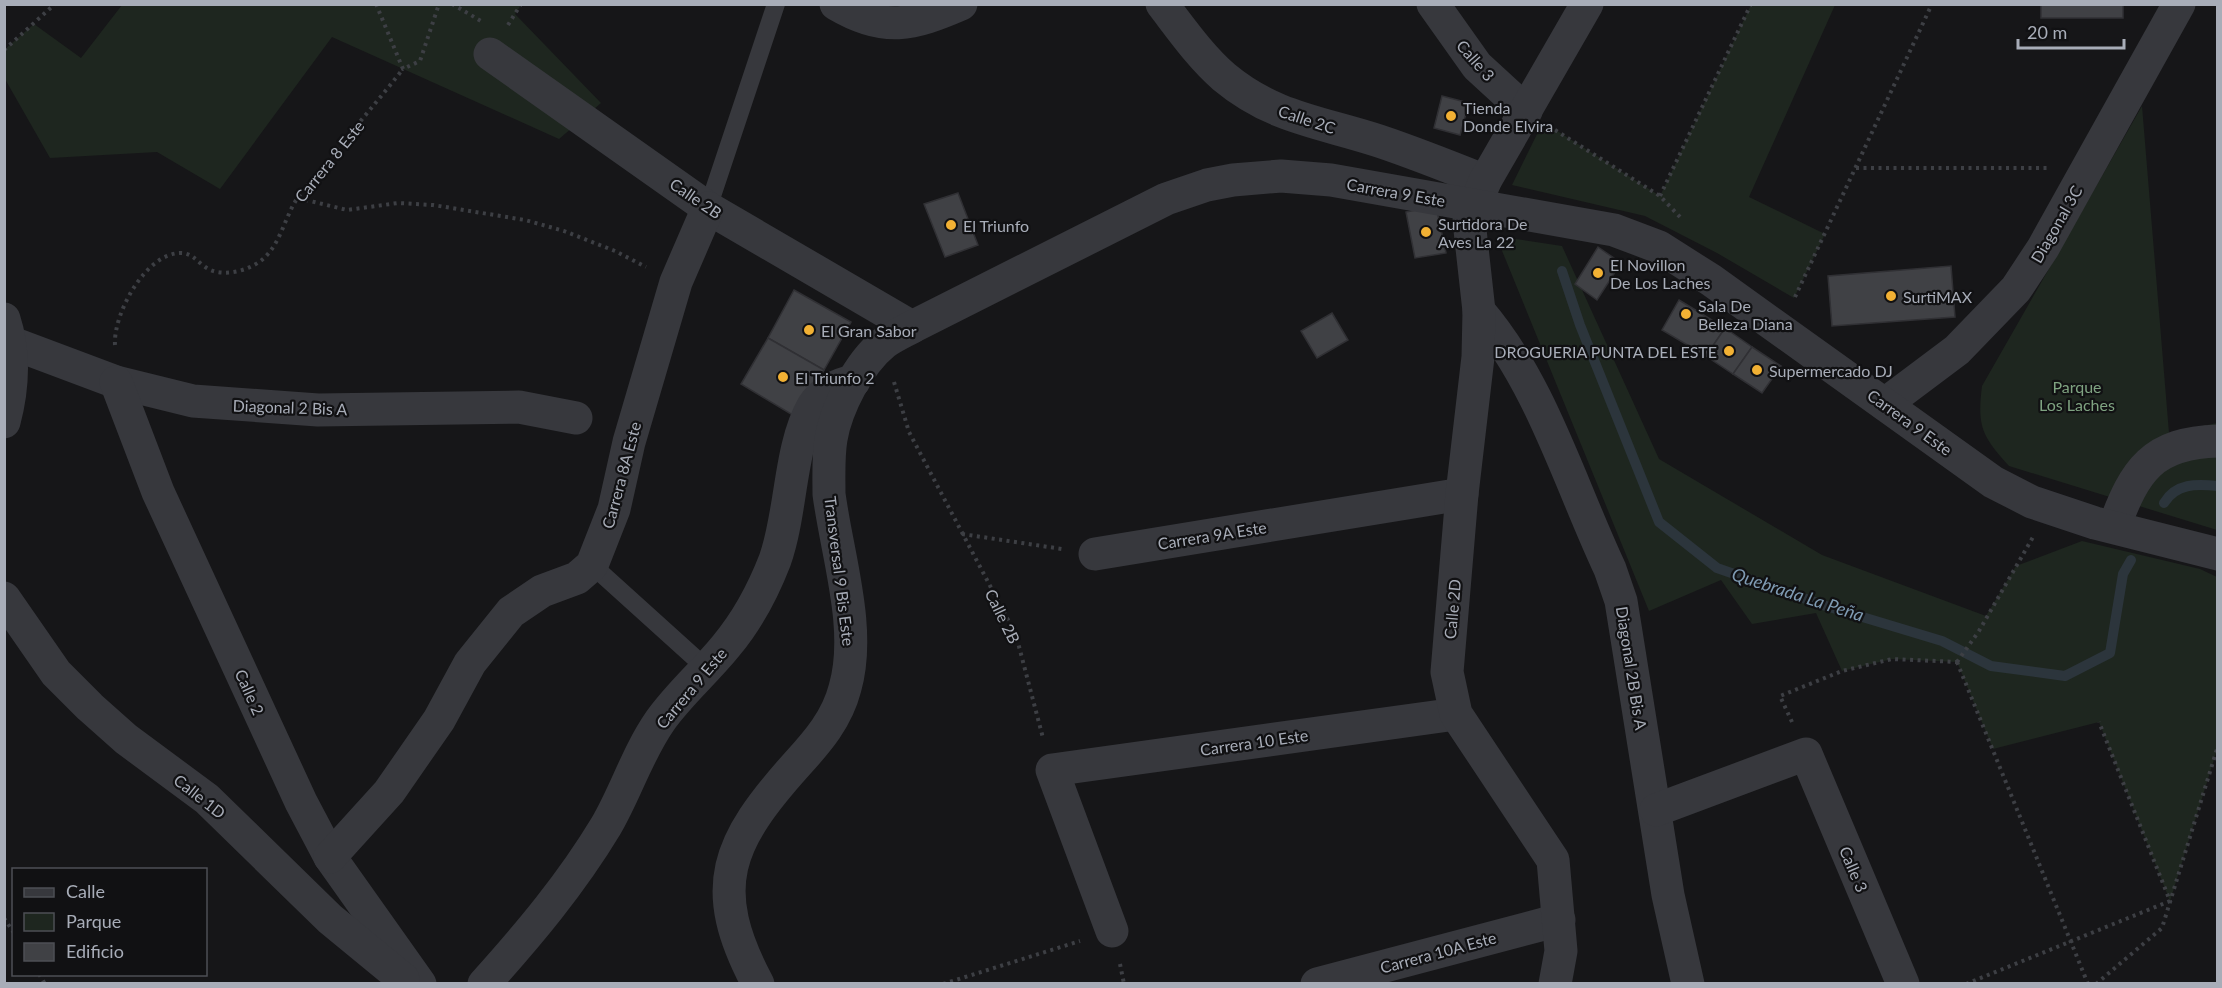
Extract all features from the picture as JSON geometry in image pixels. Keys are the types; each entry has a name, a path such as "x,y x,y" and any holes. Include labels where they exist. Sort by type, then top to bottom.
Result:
{"street":[{"path":"836,4 868,20 904,23 921,22 961,4"},
{"name":"Calle 2C","path":"1162,4 1202,56 1224,77 1275,110 1304,121 1398,147 1479,194"},
{"name":"Calle 3","path":"1433,4 1477,66 1526,111"},
{"path":"1479,194 1587,4"},
{"name":"Diagonal 3C","path":"1885,404 1957,350 2016,289 2088,168 2179,4"},
{"name":"Calle 2B","path":"490,54 708,208 912,327"},
{"name":"Carrera 9 Este","path":"912,327 1147,208 1207,185 1281,176 1479,194 1614,230 1659,247 1711,280 1993,482 2051,508 2217,554"},
{"name":"Calle 2D","path":"1479,194 1469,221 1479,311 1473,403 1462,494 1447,672 1456,714 1553,860 1561,951 1555,984"},
{"name":"Carrera 8A Este","path":"592,566 614,509 629,442 676,282 708,208"},
{"name":"Diagonal 2B Bis A","path":"1479,311 1498,332 1527,381 1614,579 1629,633 1668,895 1688,984"},
{"name":"Transversal 9 Bis Este","path":"758,984 735,936 729,908 729,874 741,839 765,803 826,730 845,689 851,644 829,494 833,431 854,381 883,344 912,327"},
{"path":"4,422 12,375 8,331"},
{"name":"Diagonal 2 Bis A","path":"8,331 116,382 184,399 233,406 404,410 519,407 576,418"},
{"name":"Carrera 9 Este","path":"483,984 538,923 584,861 608,823 641,752 659,723 726,646 762,590 785,527 798,451 814,405 825,393 843,383 854,381"},
{"name":"Calle 2","path":"116,382 158,492 274,746 330,857 420,984"},
{"path":"2114,527 2131,485 2151,460 2181,445 2217,441"},
{"name":"Carrera 9A Este","path":"1095,554 1462,494"},
{"path":"330,857 361,825 402,775 439,720 470,663 511,612 542,591 578,578 592,566"},
{"name":"Calle 1D","path":"4,598 56,673 90,707 126,739 207,799 330,918 410,984"},
{"name":"Carrera 10 Este","path":"1052,770 1456,714"},
{"path":"1656,810 1806,754"},
{"name":"Calle 3","path":"1806,754 1903,984"},
{"path":"1052,770 1112,931"},
{"name":"Carrera 10A Este","path":"1317,984 1558,920"}],"lane":[{"name":"Carrera 8A Este","path":"708,208 776,4"},
{"path":"592,566 706,668"}],"path":[{"path":"4,50 55,4"},
{"path":"376,4 403,69"},
{"name":"Carrera 8 Este","path":"116,382 114,329 135,285 152,266 170,254 191,256 216,272 248,268 271,251 298,198 403,69 420,60 439,4"},
{"path":"1660,196 1751,4"},
{"path":"1794,298 1932,4"},
{"path":"1856,168 2088,168"},
{"path":"298,198 347,210 398,203 434,205 525,220 564,231 615,250 676,282"},
{"name":"Calle 2B","path":"883,344 909,432 1016,634 1052,770"},
{"path":"1958,660 1979,631 2051,508"},
{"path":"962,534 1095,554"},
{"path":"1806,754 1780,696 1842,671 1892,659 1958,660"},
{"path":"1958,660 2088,984"},
{"path":"2099,722 2170,901"},
{"path":"2096,984 2162,928 2217,749"},
{"path":"1966,984 2170,901"},
{"path":"943,984 1112,931"}],"green space":[{"path":"122,5 521,5 515,14 601,103 559,139 332,37 220,189 157,152 50,158 5,79 4,50 34,24 81,58"},
{"path":"1751,5 1835,5 1749,197 1825,234 1794,298 1717,253 1645,216 1512,185 1543,122 1660,196"},
{"name":"Parque Los Laches","path":"2142,106 2169,433 2217,423 2217,530 2009,466 1987,438 1981,421 1982,386"},
{"path":"1496,236 1562,246 1659,459 1822,555 1986,616 2016,566 2082,541 2200,569 2217,577 2217,750 2170,901 2099,722 1993,749 1957,662 1892,659 1842,671 1816,613 1752,624 1721,580 1649,611"}],"building":[{"path":"2041,4 2123,4 2123,18 2041,18"},
{"name":"Tienda Donde Elvira","path":"1442,96 1469,103 1460,135 1434,128"},
{"name":"El Triunfo","path":"958,193 978,245 945,257 924,204"},
{"name":"Surtidora De Aves La 22","path":"1436,206 1446,253 1415,258 1406,212"},
{"name":"El Novillon De Los Laches","path":"1598,247 1621,263 1597,300 1575,284"},
{"name":"SurtiMAX","path":"1951,266 1955,317 1832,326 1828,276"},
{"name":"El Gran Sabor","path":"794,290 851,322 824,370 768,338"},
{"name":"Sala De Belleza Diana","path":"1679,300 1725,328 1706,356 1662,330"},
{"path":"1332,313 1348,340 1317,358 1301,331"},
{"name":"DROGUERIA PUNTA DEL ESTE","path":"1725,328 1752,347 1733,374 1706,356"},
{"name":"El Triunfo 2","path":"768,338 824,370 796,417 741,384"},
{"name":"Supermercado DJ","path":"1752,347 1781,366 1762,393 1733,374"}],"waterway":[{"name":"Quebrada La Peña","path":"1562,271 1580,325 1659,522 1717,568 1826,606 1942,641 1991,666 2065,676 2110,653 2123,574 2131,560"},
{"name":"Quebrada La Peña","path":"2164,503 2174,492 2187,486 2218,486"}],"place":[{"name":"Tienda Donde Elvira","path":"1451,116"},
{"name":"El Triunfo","path":"951,225"},
{"name":"Surtidora De Aves La 22","path":"1426,232"},
{"name":"El Novillon De Los Laches","path":"1598,273"},
{"name":"SurtiMAX","path":"1891,296"},
{"name":"Sala De Belleza Diana","path":"1686,314"},
{"name":"El Gran Sabor","path":"809,330"},
{"name":"DROGUERIA PUNTA DEL ESTE","path":"1729,351"},
{"name":"Supermercado DJ","path":"1757,370"},
{"name":"El Triunfo 2","path":"783,377"}]}
